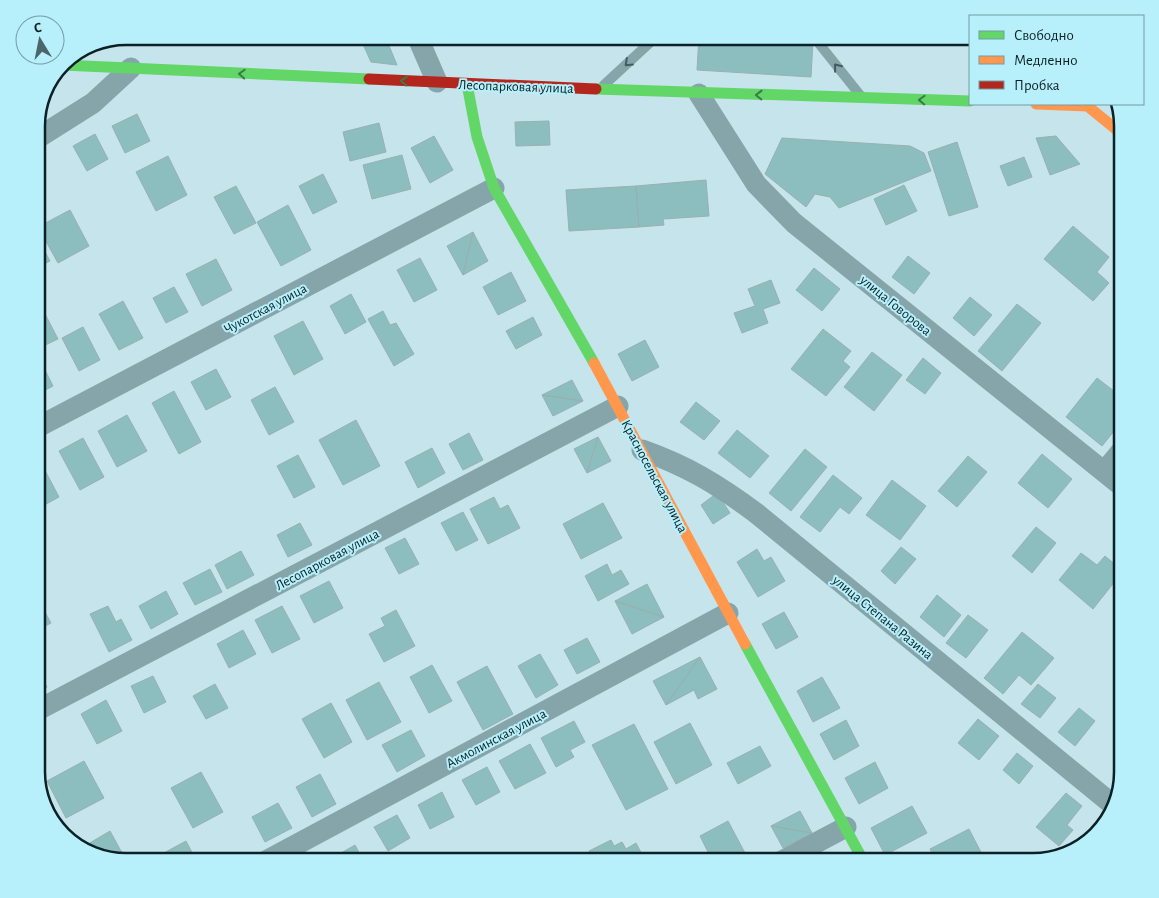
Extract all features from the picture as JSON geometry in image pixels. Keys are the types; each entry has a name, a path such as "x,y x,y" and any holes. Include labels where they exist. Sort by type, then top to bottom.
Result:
{"street":[{"path":"422,45 437,82"},
{"name":"Лесопарковая улица","path":"73,65 699,94 969,101"},
{"path":"45,133 93,103 131,68"},
{"name":"Красносельская улица","path":"467,84 482,160 494,188 618,406 728,614 859,853"},
{"name":"улица Говорова","path":"699,94 756,184 794,223 1114,480"},
{"path":"1086,105 1103,105"},
{"path":"1086,105 1114,128"},
{"name":"Чукотская улица","path":"45,423 494,188"},
{"name":"Лесопарковая улица","path":"45,706 618,406"},
{"name":"улица Степана Разина","path":"642,450 680,464 717,484 756,513 1109,801"},
{"path":"1104,472 1114,460"},
{"name":"Акмолинская улица","path":"281,853 728,614"},
{"path":"797,853 846,827"}],"lane":[{"path":"599,89 647,45"},
{"path":"820,45 862,98"}],"building":[{"path":"363,45 389,45 397,65 371,62"},
{"path":"698,45 813,45 811,77 697,70"},
{"path":"137,114 150,141 125,153 112,126"},
{"path":"549,121 550,145 516,146 515,122"},
{"path":"379,123 386,152 350,161 343,132"},
{"path":"95,134 108,159 87,171 73,146"},
{"path":"434,136 453,170 430,183 411,148"},
{"path":"1056,136 1080,164 1050,175 1036,138"},
{"path":"782,138 910,146 924,153 931,171 839,208 830,197 815,194 806,207 765,174"},
{"path":"957,142 978,207 949,216 928,152"},
{"path":"402,155 411,189 372,199 363,165"},
{"path":"168,156 187,195 156,211 136,172"},
{"path":"1024,157 1032,177 1008,186 1000,166"},
{"path":"323,174 337,202 313,214 299,186"},
{"path":"706,180 709,216 663,219 664,225 639,227 636,186"},
{"path":"904,185 917,211 886,225 874,199"},
{"path":"236,186 256,223 234,234 214,197"},
{"path":"636,186 639,227 569,231 566,190"},
{"path":"288,205 311,250 281,266 257,222"},
{"path":"70,210 89,246 58,263 45,240 45,223"},
{"path":"1073,226 1109,257 1097,272 1109,283 1093,301 1044,259"},
{"path":"473,232 488,261 463,275"},
{"path":"473,232 463,275 447,246"},
{"path":"45,252 50,261 45,264"},
{"path":"908,256 930,273 914,294 892,277"},
{"path":"420,258 437,290 414,302 397,270"},
{"path":"216,259 232,290 202,306 186,274"},
{"path":"814,268 840,289 822,311 796,290"},
{"path":"511,272 526,301 498,315 483,287"},
{"path":"771,280 780,303 763,309 768,323 742,333 734,313 755,306 748,289"},
{"path":"174,287 188,312 166,323 153,298"},
{"path":"351,294 366,322 345,334 330,306"},
{"path":"970,297 992,315 974,336 953,318"},
{"path":"123,301 143,338 119,350 99,314"},
{"path":"1017,304 1041,323 1002,371 978,351"},
{"path":"383,311 390,325 396,323 414,354 394,366 368,319"},
{"path":"45,314 58,339 45,345"},
{"path":"533,317 542,335 516,349 506,331"},
{"path":"303,321 323,359 294,375 274,336"},
{"path":"83,327 100,360 79,371 62,338"},
{"path":"823,329 851,351 843,361 850,367 826,396 791,369"},
{"path":"645,340 659,367 632,381 618,354"},
{"path":"872,352 902,375 874,411 844,387"},
{"path":"923,358 941,373 925,394 906,380"},
{"path":"216,369 231,397 206,410 191,382"},
{"path":"45,370 53,386 45,390"},
{"path":"1097,378 1114,391 1114,431 1102,446 1066,417"},
{"path":"572,380 583,401 542,395"},
{"path":"275,387 294,422 269,435 251,400"},
{"path":"174,391 201,442 179,454 152,403"},
{"path":"542,395 583,401 553,416"},
{"path":"696,402 720,421 704,440 680,422"},
{"path":"127,415 147,451 117,467 98,431"},
{"path":"356,420 380,466 343,485 319,440"},
{"path":"737,430 769,456 750,478 718,453"},
{"path":"469,433 483,460 463,470 449,444"},
{"path":"598,437 611,461 587,473"},
{"path":"598,437 587,473 574,449"},
{"path":"83,438 104,477 80,490 59,451"},
{"path":"432,448 445,473 418,488 405,462"},
{"path":"805,449 827,467 791,511 769,493"},
{"path":"1042,454 1072,479 1048,508 1018,483"},
{"path":"298,455 315,487 294,498 277,466"},
{"path":"968,456 987,472 957,507 938,491"},
{"path":"45,470 59,497 45,505"},
{"path":"833,475 862,498 849,514 840,507 820,532 800,517"},
{"path":"892,480 926,506 900,540 866,515"},
{"path":"717,493 730,513 713,524 701,505"},
{"path":"494,497 500,509 508,505 520,528 488,544 470,509"},
{"path":"603,503 622,538 581,559 563,524"},
{"path":"463,512 478,540 456,551 441,523"},
{"path":"300,523 312,545 288,557 277,535"},
{"path":"1036,527 1056,543 1032,573 1012,556"},
{"path":"405,538 419,564 399,574 385,548"},
{"path":"901,547 916,559 895,584 881,571"},
{"path":"757,549 764,561 771,557 785,581 758,597 737,562"},
{"path":"241,551 254,575 227,589 215,565"},
{"path":"1081,553 1097,565 1105,556 1114,564 1114,582 1093,609 1059,580"},
{"path":"607,564 612,575 621,570 629,584 598,601 585,576"},
{"path":"210,569 222,592 195,605 183,583"},
{"path":"329,581 343,608 314,623 300,596"},
{"path":"647,584 664,617 615,601"},
{"path":"166,591 178,614 151,629 139,606"},
{"path":"937,595 961,615 944,637 920,617"},
{"path":"615,601 664,617 632,634"},
{"path":"108,606 116,622 121,619 132,640 109,652 90,614"},
{"path":"282,606 300,639 272,653 255,620"},
{"path":"396,610 415,646 384,662 369,634 385,626 381,618"},
{"path":"45,612 51,623 45,626"},
{"path":"784,612 798,637 776,649 762,624"},
{"path":"968,615 988,630 966,658 946,643"},
{"path":"243,630 256,654 229,668 217,644"},
{"path":"1022,632 1054,658 1031,685 1019,675 1003,694 984,678"},
{"path":"587,638 600,662 577,674 564,650"},
{"path":"540,654 558,685 536,698 518,666"},
{"path":"700,657 717,689 698,699 694,690 666,705"},
{"path":"700,657 666,705 653,681"},
{"path":"432,665 452,701 429,713 410,677"},
{"path":"487,666 513,714 483,730 457,682"},
{"path":"153,676 166,702 144,713 131,686"},
{"path":"822,677 840,708 813,722 797,691"},
{"path":"379,682 401,722 367,740 346,700"},
{"path":"215,684 228,708 206,719 193,696"},
{"path":"1038,684 1056,698 1040,718 1021,704"},
{"path":"106,700 122,731 97,744 81,714"},
{"path":"331,703 352,742 324,758 302,719"},
{"path":"1079,708 1095,721 1075,746 1058,732"},
{"path":"978,719 999,736 979,760 958,743"},
{"path":"846,720 859,746 834,760 820,734"},
{"path":"574,721 585,742 570,750 574,757 556,767 541,738"},
{"path":"690,723 712,765 676,784 654,742"},
{"path":"634,724 668,789 626,810 592,745"},
{"path":"411,730 425,756 397,772 382,745"},
{"path":"530,744 546,773 515,789 499,761"},
{"path":"760,746 771,766 738,784 727,763"},
{"path":"1017,753 1033,766 1019,784 1003,770"},
{"path":"84,761 104,798 66,818 47,781"},
{"path":"875,762 888,788 859,804 845,778"},
{"path":"487,767 500,792 476,805 462,780"},
{"path":"201,772 223,812 193,828 171,788"},
{"path":"320,774 336,804 312,817 296,787"},
{"path":"442,792 454,817 430,829 418,805"},
{"path":"1066,793 1082,806 1067,825 1073,830 1059,846 1036,827"},
{"path":"278,803 292,828 265,842 252,817"},
{"path":"912,806 927,833 889,853 884,853 871,828"},
{"path":"800,811 812,833 771,826"},
{"path":"397,815 410,838 388,851 374,827"},
{"path":"728,821 745,853 708,853 700,836"},
{"path":"771,826 812,833 783,848"},
{"path":"969,829 981,853 932,853 930,849"},
{"path":"110,831 122,853 100,849 89,844"},
{"path":"611,840 614,846 622,842 626,849 636,843 641,853 590,853 589,851"},
{"path":"186,841 192,853 164,853"},
{"path":"355,845 359,853 341,853"}],"traffic: fast":[{"path":"73,66 369,79"},
{"path":"467,84 477,137 494,188 594,363"},
{"path":"596,89 969,101"},
{"path":"745,644 859,853"}],"traffic: slow":[{"path":"1062,105 1088,106"},
{"path":"1086,105 1114,128"},
{"path":"594,363 745,644"}],"traffic: jam":[{"path":"369,79 596,89"}]}
